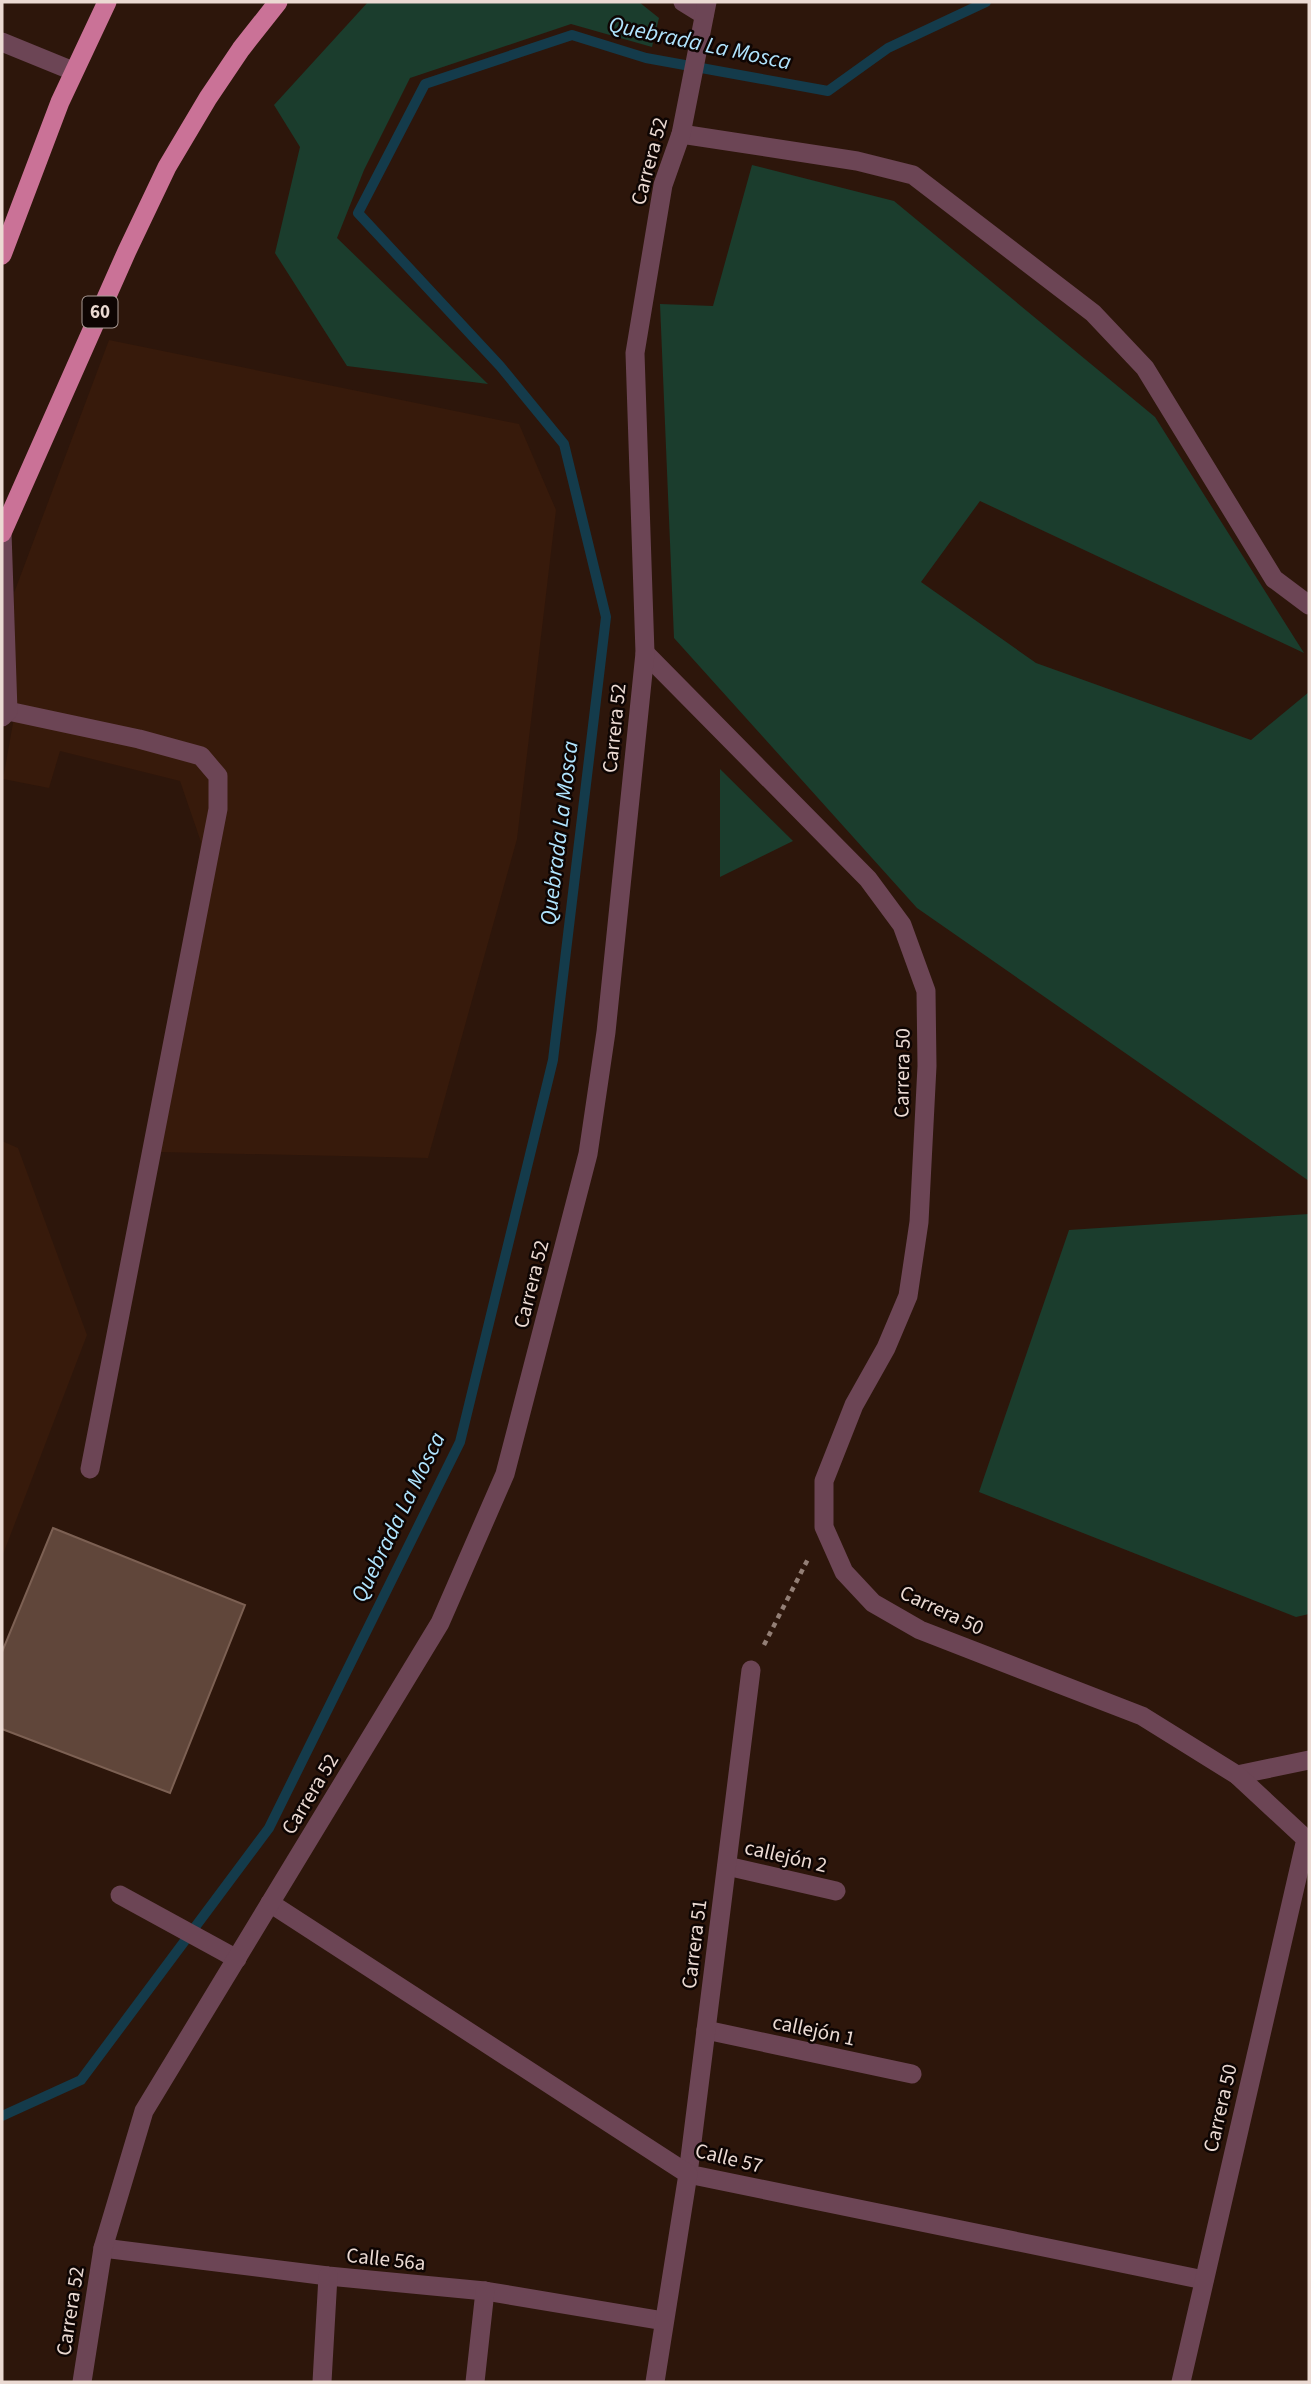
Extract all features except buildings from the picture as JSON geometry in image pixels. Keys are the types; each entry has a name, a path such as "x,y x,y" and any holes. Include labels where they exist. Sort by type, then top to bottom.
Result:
{"highway":[{"path":"2,255 73,71 107,2"},
{"name":"60","path":"2,533 167,167 208,98 278,2"}],"street":[{"path":"683,2 705,8"},
{"name":"Carrera 52","path":"82,2382 103,2248 144,2111 440,1623 505,1474 588,1154 606,1032 645,653 635,353 663,185 681,134 705,8"},
{"path":"2,42 73,71"},
{"path":"681,134 857,161 913,175 1093,313 1145,368 1274,579 1309,605"},
{"path":"2,533 5,714 139,739 201,756 218,776 218,809 90,1469"},
{"name":"Carrera 50","path":"645,653 868,879 902,925 926,991 927,1066 919,1222 908,1296 886,1348 854,1405 824,1481 824,1527 844,1572 873,1603 920,1630 1142,1716 1237,1775 1307,1841 1181,2382"},
{"name":"Carrera 51","path":"655,2382 688,2174 751,1670"},
{"path":"1237,1775 1309,1760"},
{"name":"callejón 2","path":"727,1867 836,1891"},
{"path":"120,1895 237,1959"},
{"name":"Calle 57","path":"271,1903 688,2174 1128,2267 1204,2280"},
{"name":"callejón 1","path":"706,2030 912,2074"},
{"name":"Calle 56a","path":"103,2248 328,2276 485,2291 664,2321"},
{"path":"322,2382 328,2276"},
{"path":"475,2382 485,2291"}],"path":[{"path":"751,1670 824,1527"}],"shaded area":[{"path":"109,340 519,424 556,510 517,839 428,1158 160,1152 201,842 180,781 60,751 49,788 3,779 15,712 14,593"},
{"path":"2,1141 18,1148 87,1335 2,1557"}],"green space":[{"path":"368,2 639,2 659,18 652,47 571,24 410,78 364,170 337,238 488,384 347,366 275,253 300,147 274,105"},
{"path":"752,165 894,201 1155,417 1304,653 980,501 921,582 1036,663 1251,740 1309,692 1309,1181 917,908 674,638 660,304 713,306"},
{"path":"720,769 793,841 720,877"},
{"path":"1309,1214 1309,1614 1296,1617 979,1492 1069,1230"}],"waterway":[{"name":"Quebrada La Mosca","path":"2,2116 81,2080 269,1828 460,1442 553,1060 606,617 564,444 500,366 358,213 425,84 572,35 646,58 828,91 888,48 986,2"}]}
